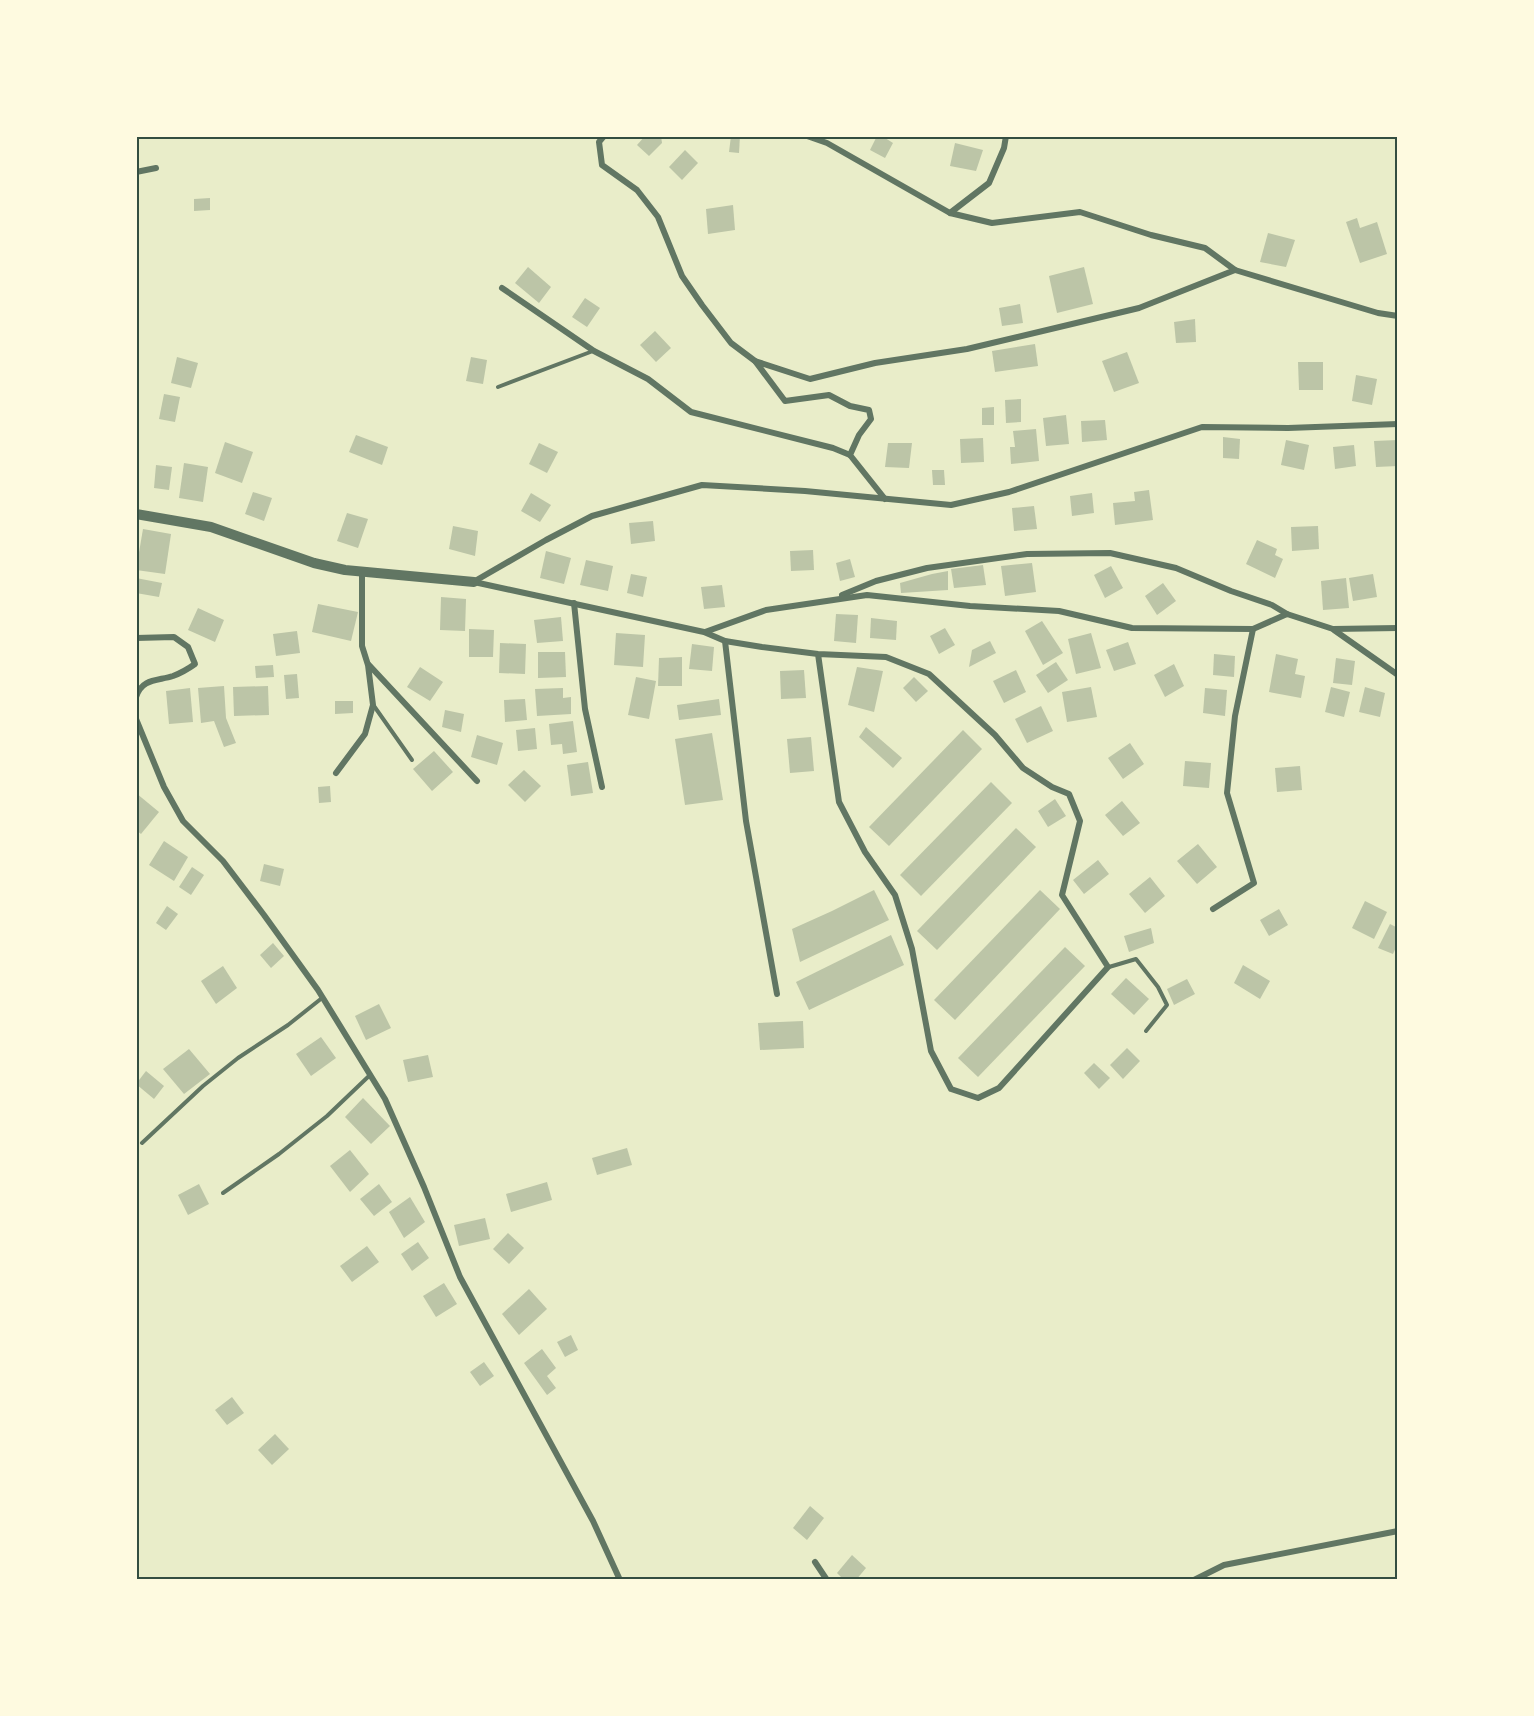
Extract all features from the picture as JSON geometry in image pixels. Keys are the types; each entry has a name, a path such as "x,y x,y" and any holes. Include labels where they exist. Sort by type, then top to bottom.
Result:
{"street":[{"path":"604,136 600,142 602,165 637,190 658,217 682,276 702,305 731,343 754,361 785,401 829,395 850,406 869,410 872,419 859,435 850,454"},
{"path":"807,136 827,143 950,213 992,223 1080,212 1150,235 1205,248 1235,270 1377,313 1398,316"},
{"path":"950,213 989,183 1004,148 1006,136"},
{"path":"136,172 156,168"},
{"path":"754,361 810,379 875,363 967,349 1138,308 1235,270"},
{"path":"502,288 594,351 648,379 691,412 823,445 850,454 885,499"},
{"path":"474,582 592,516 702,485 805,491 951,506 1009,492 1202,427 1288,428 1398,424"},
{"path":"136,514 211,527 314,563 345,570 474,582 704,632 725,640 762,647 818,654 886,657 929,674 995,735 1023,768 1052,787 1070,794 1080,820 1062,895 1108,967 999,1088 978,1098 951,1089 931,1052 912,949 895,895 865,852 839,802 818,654"},
{"path":"833,599 876,581 927,568 1027,554 1110,553 1176,568 1231,591 1272,604 1287,614 1333,629 1398,675"},
{"path":"336,772 365,734 374,705 368,664 362,646 362,572"},
{"path":"704,632 766,610 867,595 970,606 1059,612 1132,628 1253,629 1287,614"},
{"path":"574,603 585,709 602,787"},
{"path":"1333,629 1398,628"},
{"path":"1212,909 1254,883 1227,793 1235,716 1253,629"},
{"path":"136,638 174,637 188,647 195,664 184,672 148,681 136,697"},
{"path":"725,640 746,821 777,994"},
{"path":"368,664 477,781"},
{"path":"136,719 164,787 183,821 223,861 323,997 385,1098 460,1277 592,1521 620,1580"},
{"path":"1194,1580 1224,1565 1398,1531"},
{"path":"814,1562 827,1580"}],"lane":[{"path":"498,387 594,351"},
{"path":"374,705 412,760"},
{"path":"1108,967 1136,959 1158,987 1167,1005 1146,1031"},
{"path":"142,1143 212,1079 323,997"},
{"path":"223,1193 287,1148 327,1116 370,1074"}],"building":[{"path":"645,136 661,136 662,143 649,156 637,145"},
{"path":"731,136 740,136 739,153 729,152"},
{"path":"877,136 882,136 893,143 885,158 870,150"},
{"path":"955,143 983,150 976,171 950,166"},
{"path":"685,150 698,163 682,180 669,167"},
{"path":"210,198 210,210 194,211 194,199"},
{"path":"733,205 735,230 708,234 706,209"},
{"path":"1357,218 1360,228 1377,222 1387,254 1360,263 1346,222"},
{"path":"1268,233 1295,240 1286,267 1260,262"},
{"path":"528,267 551,287 539,303 515,283"},
{"path":"1084,267 1093,304 1057,313 1049,276"},
{"path":"585,298 600,308 587,327 572,317"},
{"path":"1020,304 1023,323 1002,326 999,308"},
{"path":"1195,319 1196,342 1176,343 1174,322"},
{"path":"655,331 671,348 656,362 640,345"},
{"path":"1035,344 1038,366 995,372 992,351"},
{"path":"1127,352 1139,383 1114,392 1102,361"},
{"path":"177,357 198,363 191,388 171,383"},
{"path":"471,357 487,360 483,384 466,381"},
{"path":"1298,362 1323,362 1323,390 1299,390"},
{"path":"1356,375 1377,379 1372,405 1352,401"},
{"path":"164,394 180,397 175,422 159,419"},
{"path":"1021,399 1021,422 1006,423 1005,400"},
{"path":"994,407 994,425 982,425 982,408"},
{"path":"1066,415 1069,444 1046,446 1043,418"},
{"path":"1105,420 1107,440 1082,442 1081,421"},
{"path":"1036,429 1039,461 1011,464 1010,447 1015,447 1013,431"},
{"path":"356,435 388,447 382,465 349,452"},
{"path":"1223,437 1240,439 1239,459 1223,458"},
{"path":"983,438 984,462 961,463 960,439"},
{"path":"1286,440 1309,445 1304,470 1281,465"},
{"path":"1398,440 1398,466 1376,467 1374,441"},
{"path":"225,442 253,452 242,483 215,473"},
{"path":"539,443 558,452 547,473 529,464"},
{"path":"888,443 912,443 909,468 885,467"},
{"path":"1354,445 1356,466 1335,469 1333,447"},
{"path":"184,463 208,467 203,502 179,498"},
{"path":"156,465 172,467 169,490 154,488"},
{"path":"932,470 944,470 945,485 933,485"},
{"path":"1149,490 1153,520 1115,525 1113,503 1135,501 1134,492"},
{"path":"253,492 272,498 264,521 245,514"},
{"path":"531,493 551,505 540,522 521,511"},
{"path":"1092,493 1094,513 1072,516 1070,496"},
{"path":"1034,506 1037,529 1014,531 1012,508"},
{"path":"347,513 368,519 358,548 337,541"},
{"path":"653,521 655,541 631,544 629,523"},
{"path":"453,526 478,531 475,556 449,549"},
{"path":"1318,526 1319,549 1292,551 1291,527"},
{"path":"143,529 171,534 165,574 136,570"},
{"path":"1257,540 1277,549 1275,555 1283,559 1275,578 1246,564"},
{"path":"813,550 814,570 791,571 790,551"},
{"path":"546,551 571,558 564,584 540,578"},
{"path":"850,559 855,577 840,581 836,563"},
{"path":"586,560 613,566 608,591 580,585"},
{"path":"1032,563 1036,592 1005,596 1001,566"},
{"path":"983,565 986,585 954,588 951,569"},
{"path":"1111,566 1123,588 1105,598 1094,575"},
{"path":"948,571 948,590 901,593 900,583"},
{"path":"631,574 647,577 643,597 627,593"},
{"path":"1373,574 1377,597 1353,601 1349,578"},
{"path":"136,578 162,583 159,597 136,593"},
{"path":"1346,578 1349,608 1323,610 1321,581"},
{"path":"1163,583 1176,601 1157,615 1145,596"},
{"path":"722,585 725,607 704,609 701,587"},
{"path":"441,597 466,599 465,631 440,630"},
{"path":"318,604 358,612 351,641 312,632"},
{"path":"198,608 224,620 215,642 188,630"},
{"path":"836,614 858,615 856,643 834,641"},
{"path":"561,617 563,641 537,643 534,620"},
{"path":"871,618 897,621 896,640 870,638"},
{"path":"1042,621 1063,653 1043,665 1025,631"},
{"path":"945,628 955,645 939,654 930,636"},
{"path":"469,629 494,630 493,657 469,657"},
{"path":"297,631 300,653 276,656 273,634"},
{"path":"616,633 645,635 643,667 614,665"},
{"path":"1091,633 1101,668 1076,674 1068,639"},
{"path":"990,641 996,653 969,667 972,650"},
{"path":"1128,642 1136,664 1114,671 1106,650"},
{"path":"500,643 526,644 525,674 499,673"},
{"path":"692,644 714,647 712,671 689,669"},
{"path":"538,652 565,652 566,677 538,678"},
{"path":"1214,654 1235,656 1234,677 1213,675"},
{"path":"1276,654 1298,659 1295,674 1305,676 1301,698 1269,692"},
{"path":"682,657 682,686 658,686 659,658"},
{"path":"1336,658 1355,661 1352,685 1333,683"},
{"path":"1056,662 1068,680 1048,693 1036,675"},
{"path":"1174,664 1184,686 1165,697 1154,675"},
{"path":"273,665 274,677 256,678 255,666"},
{"path":"420,667 443,682 430,701 407,687"},
{"path":"857,667 883,671 874,712 848,705"},
{"path":"804,670 806,698 781,699 780,671"},
{"path":"1016,670 1026,692 1004,703 993,681"},
{"path":"297,674 299,698 286,699 284,675"},
{"path":"636,677 656,681 649,719 628,715"},
{"path":"914,677 928,691 916,702 903,688"},
{"path":"224,686 226,718 236,743 224,747 214,721 201,723 198,688"},
{"path":"268,686 269,715 234,716 233,687"},
{"path":"1091,687 1097,717 1067,722 1062,692"},
{"path":"1331,687 1350,692 1344,717 1325,712"},
{"path":"1365,687 1385,693 1380,717 1359,712"},
{"path":"190,688 193,722 169,724 166,691"},
{"path":"563,688 563,698 571,697 571,714 537,716 535,689"},
{"path":"1205,688 1227,690 1225,716 1203,713"},
{"path":"525,699 527,720 505,722 504,700"},
{"path":"719,699 721,715 679,720 677,705"},
{"path":"335,701 353,701 353,713 335,714"},
{"path":"1041,706 1053,731 1027,743 1015,719"},
{"path":"445,710 464,714 461,732 442,727"},
{"path":"573,721 577,752 563,754 562,744 551,745 549,724"},
{"path":"866,727 902,758 893,768 859,737"},
{"path":"535,728 537,749 518,751 516,730"},
{"path":"963,730 982,749 889,846 869,827"},
{"path":"712,733 723,800 685,805 675,739"},
{"path":"477,735 503,743 497,765 471,757"},
{"path":"811,737 814,771 790,773 787,739"},
{"path":"1130,743 1144,764 1123,779 1108,758"},
{"path":"434,751 453,772 432,791 413,769"},
{"path":"1185,761 1211,763 1209,788 1183,786"},
{"path":"588,762 593,793 571,796 567,765"},
{"path":"1300,766 1302,790 1277,792 1275,768"},
{"path":"524,770 541,786 525,802 508,785"},
{"path":"991,782 1012,803 921,896 900,875"},
{"path":"330,786 331,802 319,803 318,787"},
{"path":"136,793 159,812 141,834 136,830"},
{"path":"1055,799 1066,816 1048,827 1038,811"},
{"path":"1122,801 1140,823 1123,836 1105,815"},
{"path":"1016,828 1036,847 937,950 917,931"},
{"path":"164,841 188,857 174,881 149,865"},
{"path":"1198,844 1217,867 1197,884 1177,861"},
{"path":"1098,860 1109,874 1084,894 1073,880"},
{"path":"264,864 284,869 280,886 260,881"},
{"path":"192,867 204,875 191,895 179,887"},
{"path":"1150,877 1165,896 1145,913 1129,894"},
{"path":"874,890 889,920 800,962 792,929"},
{"path":"1040,890 1060,909 955,1020 934,1000"},
{"path":"1365,901 1387,912 1374,939 1352,928"},
{"path":"167,906 178,914 166,930 156,923"},
{"path":"1279,909 1288,925 1269,936 1260,920"},
{"path":"1390,924 1398,928 1398,943 1393,954 1378,948"},
{"path":"1151,928 1154,943 1129,952 1124,936"},
{"path":"891,935 904,965 809,1010 796,982"},
{"path":"273,943 284,956 271,968 260,955"},
{"path":"1065,947 1085,966 978,1077 958,1058"},
{"path":"1243,965 1270,981 1260,999 1234,983"},
{"path":"223,966 237,988 216,1004 201,981"},
{"path":"1126,978 1149,999 1134,1015 1111,994"},
{"path":"1187,979 1195,994 1174,1005 1167,989"},
{"path":"379,1004 391,1028 366,1040 355,1016"},
{"path":"803,1021 804,1048 760,1050 758,1023"},
{"path":"321,1037 336,1058 311,1076 296,1054"},
{"path":"1127,1048 1140,1061 1123,1079 1110,1065"},
{"path":"189,1049 210,1074 184,1094 163,1069"},
{"path":"428,1055 433,1077 408,1082 403,1060"},
{"path":"1094,1063 1110,1078 1099,1089 1084,1073"},
{"path":"146,1071 164,1086 154,1099 136,1084"},
{"path":"363,1098 390,1126 371,1144 345,1117"},
{"path":"627,1148 632,1165 597,1175 592,1158"},
{"path":"350,1150 369,1174 350,1192 330,1166"},
{"path":"547,1182 552,1200 511,1212 506,1194"},
{"path":"199,1184 209,1204 188,1215 178,1195"},
{"path":"379,1184 392,1202 374,1216 360,1199"},
{"path":"410,1197 425,1222 404,1238 389,1212"},
{"path":"485,1218 490,1239 459,1246 454,1225"},
{"path":"508,1233 524,1248 509,1264 493,1249"},
{"path":"418,1242 429,1258 412,1271 401,1254"},
{"path":"367,1246 379,1262 352,1282 340,1266"},
{"path":"444,1283 457,1304 436,1317 423,1296"},
{"path":"529,1289 547,1309 519,1335 502,1314"},
{"path":"571,1335 578,1350 565,1357 557,1342"},
{"path":"542,1349 556,1368 547,1376 556,1388 547,1395 524,1363"},
{"path":"484,1362 494,1376 480,1386 470,1372"},
{"path":"232,1397 244,1413 227,1425 215,1410"},
{"path":"275,1434 289,1449 272,1465 258,1450"},
{"path":"810,1506 824,1518 807,1540 793,1528"},
{"path":"852,1555 866,1568 856,1580 844,1580 837,1573"}]}
